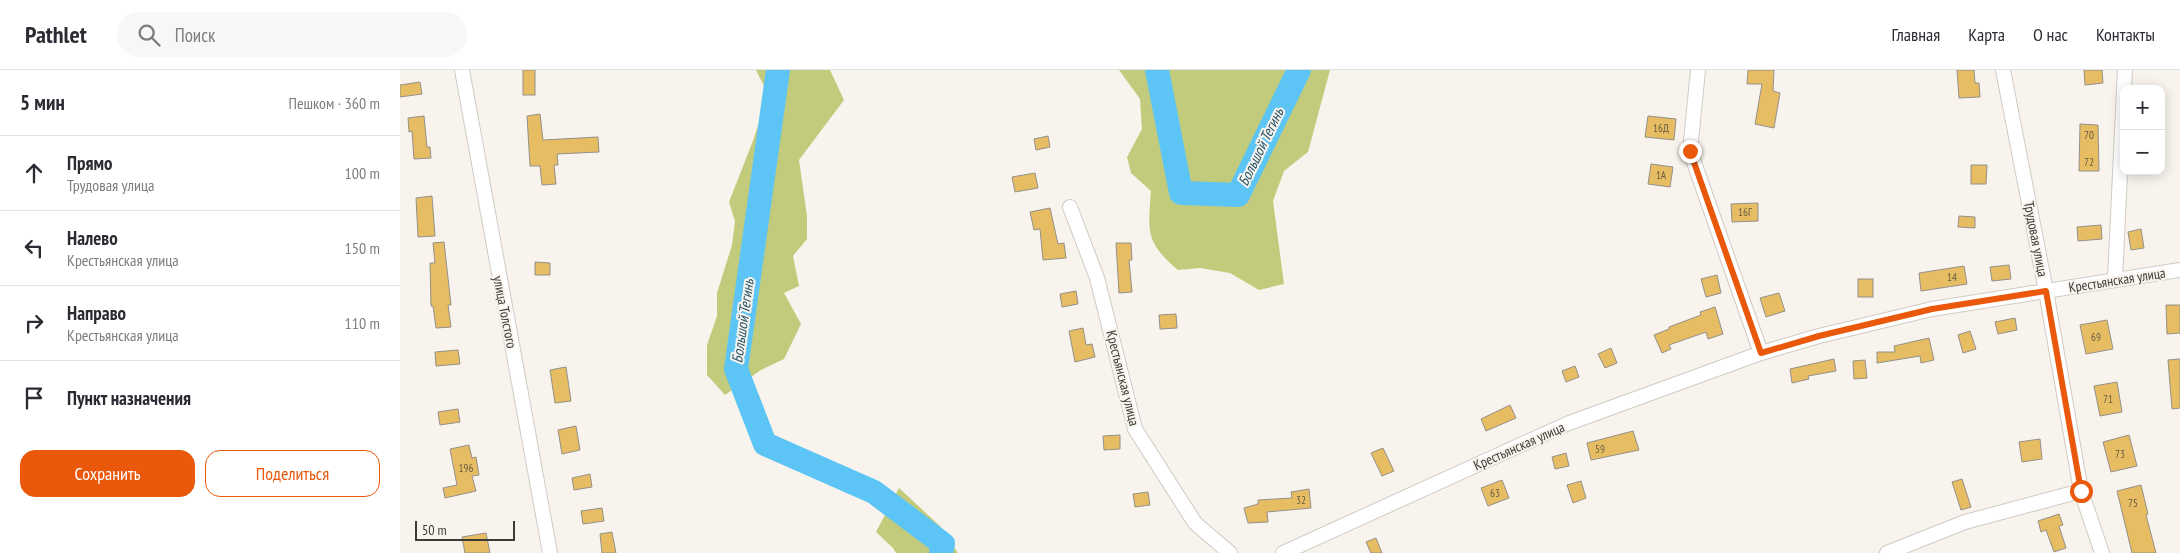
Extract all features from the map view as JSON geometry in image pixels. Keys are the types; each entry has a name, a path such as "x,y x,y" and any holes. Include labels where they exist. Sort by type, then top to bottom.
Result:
{"street":[{"name":"улица Толстого","path":"462,70 550,553"},
{"path":"1698,70 1690,151 1761,353"},
{"name":"Трудовая улица","path":"2003,70 2046,291 2081,491 2102,553"},
{"path":"2124,85 2125,70"},
{"path":"2115,279 2122,130"},
{"name":"Крестьянская улица","path":"1070,207 1098,278 1135,429 1195,523 1230,553"},
{"name":"Крестьянская улица","path":"1283,553 1568,423 1761,353 1819,336 1932,309 2180,270"},
{"path":"1887,553 1965,522 2081,491"}],"green space":[{"path":"756,70 830,70 844,100 799,160 807,216 807,239 793,256 799,286 784,293 801,324 784,359 761,370 725,395 707,375 707,345 717,316 717,293 732,245 735,221 729,202 754,138 768,94"},
{"path":"1119,70 1330,70 1308,152 1284,171 1273,201 1284,284 1259,290 1230,273 1200,268 1178,270 1159,252 1151,235 1149,217 1151,191 1131,173 1127,157 1142,129 1140,99"},
{"path":"899,488 941,527 958,553 896,553 876,532"}],"building":[{"path":"523,70 535,70 535,95 523,95"},
{"path":"1748,70 1774,70 1773,91 1780,93 1774,128 1755,124 1762,84 1747,84"},
{"path":"1957,70 1974,70 1975,83 1979,83 1980,97 1959,98"},
{"path":"2084,70 2102,70 2103,83 2085,85"},
{"path":"420,82 422,94 400,97 400,85"},
{"path":"540,114 543,140 598,137 599,152 557,154 558,165 554,165 556,184 542,185 540,166 530,166 527,116"},
{"path":"424,116 427,147 430,147 431,158 414,159 412,131 409,132 408,118"},
{"path":"1648,116 1676,119 1674,140 1645,137"},
{"path":"2080,124 2098,125 2099,171 2079,171"},
{"path":"1048,136 1050,147 1036,150 1034,139"},
{"path":"1651,164 1673,167 1670,187 1648,184"},
{"path":"1971,165 1987,165 1986,184 1971,184"},
{"path":"1035,173 1038,188 1015,192 1012,177"},
{"path":"432,196 435,236 418,237 416,198"},
{"path":"1758,203 1758,221 1732,222 1731,204"},
{"path":"1050,208 1058,244 1064,243 1066,258 1043,260 1040,229 1034,230 1030,212"},
{"path":"1959,216 1975,217 1975,228 1958,227"},
{"path":"2101,225 2102,239 2078,241 2077,227"},
{"path":"2141,229 2144,248 2131,250 2128,232"},
{"path":"444,242 451,305 448,305 451,327 436,328 433,306 431,306 430,263 435,263 433,243"},
{"path":"1116,243 1131,243 1132,260 1129,260 1132,292 1119,293"},
{"path":"535,262 550,263 550,275 535,275"},
{"path":"2009,265 2011,279 1992,281 1990,267"},
{"path":"1964,266 1967,284 1921,291 1919,273"},
{"path":"1717,275 1721,293 1706,297 1701,279"},
{"path":"1858,279 1873,279 1873,297 1858,297"},
{"path":"1076,291 1078,304 1062,307 1060,294"},
{"path":"1779,293 1785,311 1766,317 1760,298"},
{"path":"2166,305 2180,305 2180,333 2167,334"},
{"path":"1715,307 1723,334 1708,339 1706,332 1669,345 1671,349 1662,353 1654,335 1701,315 1700,312"},
{"path":"1176,314 1177,328 1160,329 1159,315"},
{"path":"2015,318 2017,330 1998,334 1995,322"},
{"path":"2107,320 2113,349 2086,354 2080,325"},
{"path":"1083,328 1086,345 1092,344 1095,357 1075,362 1069,331"},
{"path":"1970,331 1976,349 1963,353 1958,335"},
{"path":"1929,338 1934,360 1921,363 1920,356 1877,363 1877,352 1895,352 1894,346"},
{"path":"1611,348 1617,363 1605,368 1598,354"},
{"path":"458,350 460,364 436,366 435,352"},
{"path":"1834,359 1836,371 1808,376 1809,379 1792,383 1790,369"},
{"path":"2180,359 2180,408 2172,409 2168,360"},
{"path":"1865,360 1867,378 1854,379 1853,361"},
{"path":"1575,366 1579,377 1566,382 1562,371"},
{"path":"566,367 571,401 555,403 550,370"},
{"path":"2117,382 2122,412 2100,416 2094,386"},
{"path":"1510,405 1516,418 1486,431 1481,419"},
{"path":"458,409 460,422 440,425 438,412"},
{"path":"576,426 580,450 562,454 558,430"},
{"path":"1633,431 1639,450 1591,460 1587,443"},
{"path":"1120,435 1120,449 1104,450 1103,436"},
{"path":"2129,435 2137,466 2111,472 2103,442"},
{"path":"2040,439 2042,459 2022,462 2019,442"},
{"path":"469,445 472,458 476,457 479,475 472,476 476,491 445,498 443,488 457,485 450,449"},
{"path":"1383,448 1394,471 1382,476 1371,453"},
{"path":"1566,453 1569,466 1555,469 1552,457"},
{"path":"590,474 592,487 574,490 572,478"},
{"path":"1962,479 1971,507 1961,510 1952,482"},
{"path":"1502,480 1509,498 1488,506 1481,488"},
{"path":"1581,481 1586,498 1573,503 1567,485"},
{"path":"2141,485 2148,514 2146,515 2156,553 2132,553 2117,491"},
{"path":"1309,489 1311,508 1267,512 1268,522 1248,523 1244,508 1258,504 1258,500 1292,498 1291,492"},
{"path":"1148,492 1150,505 1135,507 1133,494"},
{"path":"602,508 604,521 583,524 581,511"},
{"path":"2059,514 2063,525 2059,526 2066,548 2054,552 2046,530 2041,532 2038,521"},
{"path":"612,532 616,553 602,553 600,534"},
{"path":"486,533 490,553 465,553 462,537"},
{"path":"1376,538 1382,553 1371,553 1366,542"}],"waterway":[{"name":"Большой Тегинь","path":"778,70 736,369 765,444 874,492 943,544 941,553"},
{"name":"Большой Тегинь","path":"1157,70 1181,193 1238,195 1299,70"}],"route":[{"path":"1690,151 1761,353 1819,336 1932,309 2046,291 2081,491"}]}
